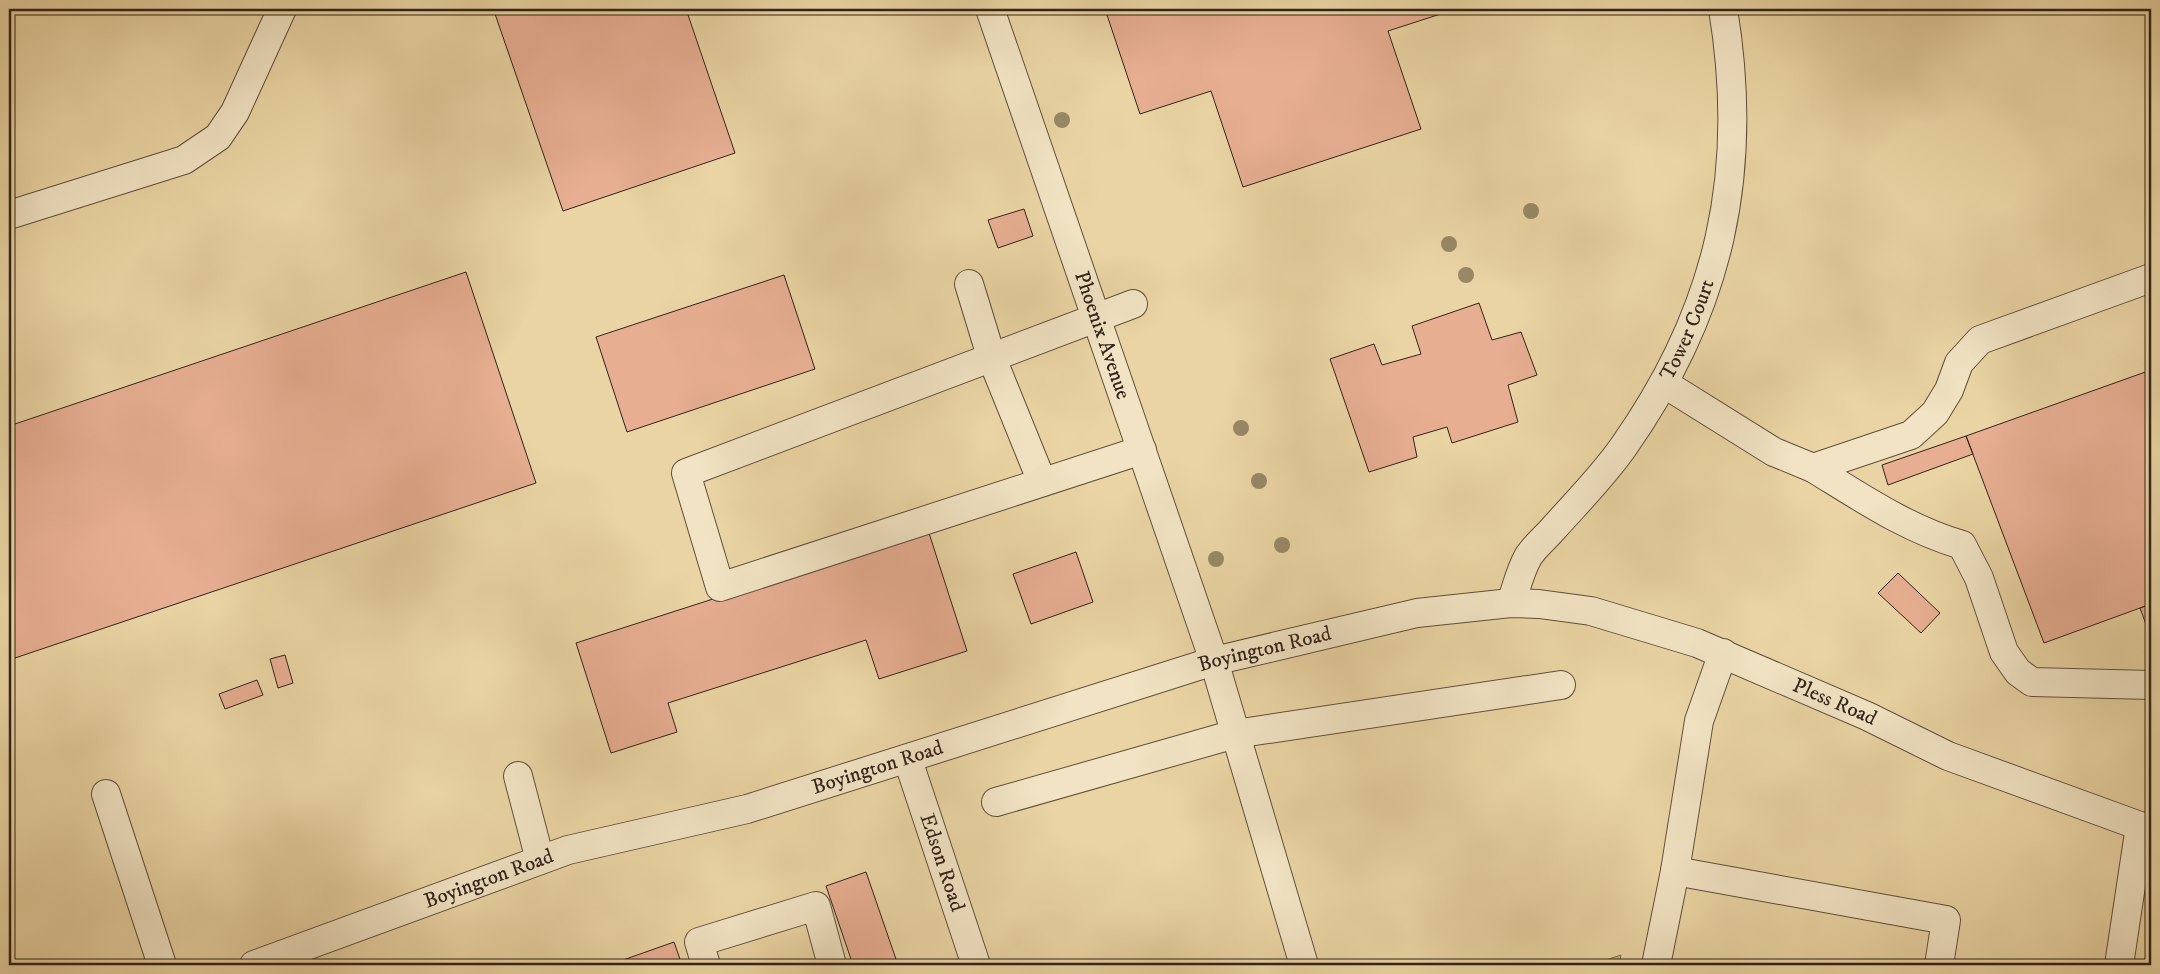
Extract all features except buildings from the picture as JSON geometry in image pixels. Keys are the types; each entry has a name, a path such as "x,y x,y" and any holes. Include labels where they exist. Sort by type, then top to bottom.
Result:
{"street":[{"path":"9,215 184,160 218,137 235,112 282,9"},
{"name":"Phoenix Avenue","path":"990,9 1214,661 1304,965"},
{"name":"Tower Court","path":"1511,603 1528,557 1624,447 1665,384 1700,309 1718,249 1727,202 1732,145 1733,93 1723,9"},
{"path":"1813,468 1911,435 1935,413 1949,390 1959,363 1980,340 2151,278"},
{"path":"969,284 991,356 1042,482"},
{"path":"1133,304 1096,316 686,473 720,587 1142,450"},
{"path":"1665,384 1774,452 1813,468 1893,517 1933,537 1962,545 1979,578 2004,652 2018,672 2032,682 2151,685"},
{"name":"Pless Road","path":"1511,603 1539,604 1591,611 1652,628 1723,654 1859,713 1948,756 2146,827"},
{"name":"Boyington Road","path":"254,965 568,850 747,809 908,760 1214,661 1417,613 1511,603"},
{"path":"1656,965 1675,871 1699,722 1723,654"},
{"path":"996,802 1235,734 1560,685"},
{"name":"Edson Road","path":"908,760 976,965"},
{"path":"518,776 540,860"},
{"path":"106,794 162,965"},
{"path":"2119,965 2146,827"},
{"path":"1675,871 1946,920 1940,965"},
{"path":"706,965 699,942 816,906 832,965"}],"shaded area":[{"path":"1621,955 1619,965 1591,965"}]}
